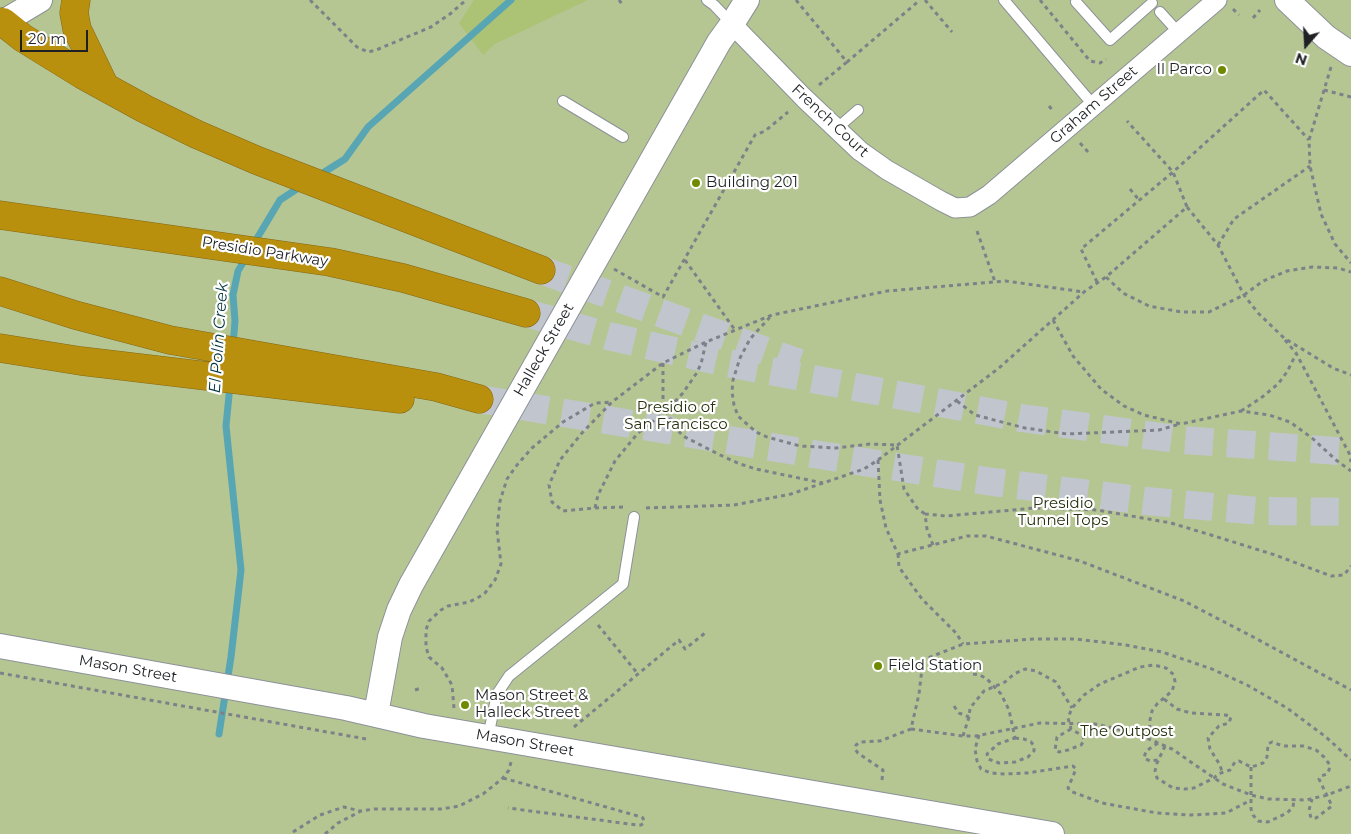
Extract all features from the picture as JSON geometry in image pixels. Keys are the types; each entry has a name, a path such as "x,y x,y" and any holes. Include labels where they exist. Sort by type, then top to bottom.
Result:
{"highway":[{"path":"76,0 74,13 77,29 105,87"},
{"path":"1,23 22,38 105,87 162,117 231,149 541,270"},
{"name":"Presidio Parkway","path":"0,215 290,255 403,278 526,313"},
{"path":"0,291 75,315 142,333 218,349 295,374"},
{"path":"0,348 74,360 295,374 436,387 479,399"}],"street":[{"path":"1,23 40,0"},
{"name":"Halleck Street","path":"376,714 390,637 399,610 411,585 719,42 747,0"},
{"name":"Graham Street","path":"970,207 989,195 1216,0"},
{"path":"1287,0 1326,38 1351,54"},
{"name":"French Court","path":"732,24 835,130 860,151 924,192 955,208 970,207"},
{"name":"Mason Street","path":"0,646 376,714 424,726 1052,834"}],"lane":[{"path":"706,0 714,4 732,24"},
{"path":"1004,0 1094,106"},
{"path":"1076,2 1110,40 1152,3"},
{"path":"1160,12 1178,32"},
{"path":"563,102 623,137"},
{"path":"835,130 858,110"},
{"path":"488,737 497,694 509,676 623,584 634,517"}],"path":[{"path":"310,0 358,48 368,52 431,27 466,0"},
{"path":"619,0 622,4"},
{"path":"796,0 848,62"},
{"path":"814,89 920,0"},
{"path":"926,0 952,32"},
{"path":"1040,0 1090,61 1100,63 1106,59"},
{"path":"1253,18 1260,10"},
{"path":"1331,66 1309,140 1310,166 1321,214 1335,244 1351,263"},
{"path":"1097,282 1081,249 1173,172 1264,90 1309,140"},
{"path":"1324,90 1351,97"},
{"path":"614,269 664,297 755,135 765,131 792,108"},
{"path":"1127,121 1173,172 1187,207 1218,245 1244,295 1258,313 1284,338 1296,354 1350,455 1351,462"},
{"path":"1077,139 1089,153"},
{"path":"1218,245 1234,219 1310,166"},
{"path":"1130,189 1139,200"},
{"path":"645,508 734,506 791,494 864,469 999,368 1084,292 1106,277 1187,207"},
{"path":"977,231 995,282"},
{"path":"685,260 735,330"},
{"path":"1106,277 1123,293 1149,306 1181,312 1209,312 1244,295 1263,281 1287,271 1312,267 1338,268 1351,272"},
{"path":"629,507 563,511 552,502 549,484 560,460 582,433 612,402 663,363 706,342 772,316 887,291 1006,281 1084,292"},
{"path":"772,316 750,339 740,358 733,380 734,405 738,416 745,424 767,437 800,446 836,448 870,444 897,445"},
{"path":"1053,320 1073,356 1101,389 1124,406 1144,415 1180,424"},
{"path":"1284,338 1333,368 1351,375"},
{"path":"594,508 598,494 615,461 638,433 666,411 683,393 696,374 701,364 706,342"},
{"path":"1241,411 1278,384 1287,372 1296,354"},
{"path":"663,363 663,400 666,411 675,427 683,436 720,455 756,469 824,483"},
{"path":"957,401 975,416 1025,428 1067,434 1159,430 1241,411 1269,415 1290,422 1351,471"},
{"path":"454,708 452,685 442,668 429,657 426,647 426,630 430,621 448,606 468,602 479,597 495,580 501,564 497,530 500,501 507,479 517,465 532,448 563,422 595,403 612,402"},
{"path":"897,445 904,489 917,508 925,514 946,516 1035,508 1097,510 1171,524 1211,535 1275,555 1331,576 1344,575 1351,566"},
{"path":"878,460 880,500 886,528 898,554 899,567 922,598 963,644"},
{"path":"925,514 927,529 933,545"},
{"path":"898,554 967,536 986,536 1080,561 1184,601 1266,643 1351,690"},
{"path":"574,727 679,640 685,649 705,632"},
{"path":"911,730 919,694 923,660 963,644 1034,639 1076,639 1126,645 1162,652 1212,669 1247,685 1287,708 1326,737 1351,760"},
{"path":"610,640 638,674"},
{"path":"1071,729 1057,738 1055,750 1059,752 1068,750 1081,745 1084,741 1083,736 1071,729 1068,718 1072,708 1084,695 1100,684 1140,667 1154,665 1166,668 1174,675 1175,682 1172,691 1152,711 1149,739"},
{"path":"963,736 970,717 970,708 976,699 984,691 1026,669 1036,671 1056,682 1072,708"},
{"path":"0,673 371,739"},
{"path":"973,674 980,675 994,686 1009,710 1015,738"},
{"path":"415,690 421,688"},
{"path":"1164,699 1177,709 1191,713 1231,717 1228,723 1219,726 1208,738 1210,749 1222,772"},
{"path":"954,706 959,713 970,717"},
{"path":"882,780 883,770 855,749 856,745 860,742 880,741 911,730 963,736 979,735 1040,723 1096,724 1149,739 1165,746 1223,784 1251,795 1294,800 1327,795 1351,786"},
{"path":"979,735 975,749 977,761 982,769 1005,774 1027,773 1073,766 1076,769 1068,788 1070,791 1102,803 1157,813 1191,816 1226,813 1251,800"},
{"path":"1015,738 1031,742 1034,746 1034,751 1028,757 1014,762 999,763 988,759 987,754 998,744 1015,738"},
{"path":"1165,746 1155,771 1157,778 1173,788 1194,788 1218,774 1230,770 1235,762 1250,767 1263,763 1267,757 1268,744 1272,742 1283,746 1303,746 1316,750 1330,765 1330,770 1327,774 1318,779 1332,806 1316,818 1311,818 1309,816 1312,798"},
{"path":"1158,743 1146,751 1144,758 1150,761 1158,760"},
{"path":"325,834 338,823 361,811 374,808 428,810 459,806 483,794 503,778 510,770 511,761"},
{"path":"1250,767 1250,809 1253,815 1262,822 1268,822 1287,813 1293,807 1294,800"},
{"path":"503,778 638,816 643,818 644,823 641,826 508,808"},
{"path":"293,832 320,815 344,807 361,811"}],"green space":[{"name":"Presidio of San Francisco","path":"0,0 1351,0 1351,834 0,834"},
{"path":"474,0 588,0 495,44 483,55 459,23"}],"waterway":[{"name":"El Polín Creek","path":"318,176 345,159 368,127 511,0"},
{"name":"El Polín Creek","path":"253,245 280,200 303,185"},
{"name":"El Polín Creek","path":"233,345 235,321 233,295 238,271 247,256"},
{"name":"El Polín Creek","path":"219,734 231,657 241,570 226,426 230,385"}],"tunnel":[{"path":"541,270 799,363"},
{"path":"526,313 608,336 727,363 1021,418 1183,440 1351,452"},
{"path":"479,399 993,482 1146,501 1259,511 1351,512"}],"place":[{"name":"Il Parco","path":"1222,70"},
{"name":"Building 201","path":"696,183"},
{"name":"Field Station","path":"878,666"},
{"name":"Mason Street & Halleck Street","path":"465,705"}],"park label":[{"name":"Presidio Tunnel Tops","path":"1063,512"},
{"name":"The Outpost","path":"1127,732"}]}
